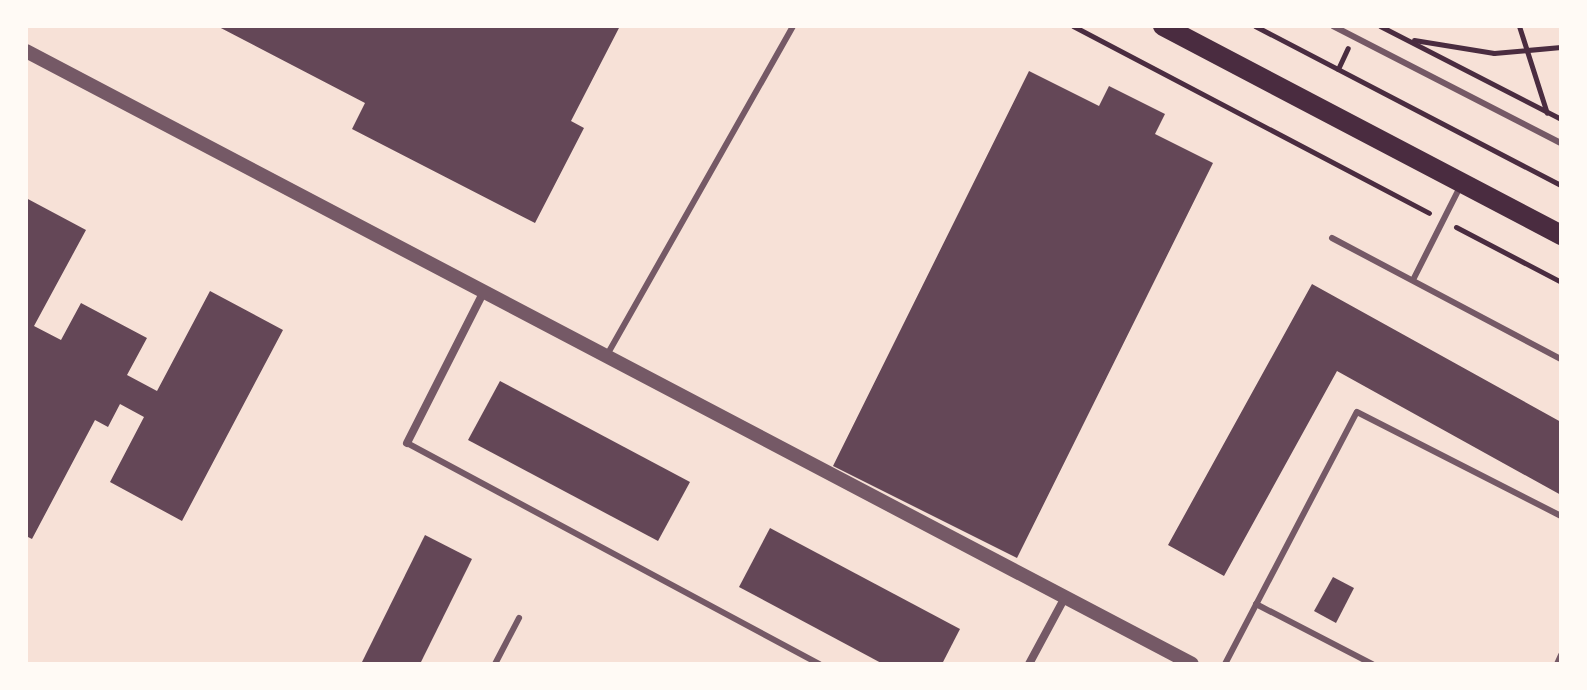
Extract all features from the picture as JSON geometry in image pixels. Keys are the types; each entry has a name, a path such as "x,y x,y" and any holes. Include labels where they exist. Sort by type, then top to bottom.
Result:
{"main road":[{"path":"1163,26 1561,235"}],"street":[{"path":"26,51 606,359 1192,664"},
{"path":"407,443 483,293"},
{"path":"1029,664 1064,599"}],"lane":[{"path":"606,359 793,26"},
{"path":"1333,26 1558,142"},
{"path":"1413,280 1462,184"},
{"path":"1332,238 1561,359"},
{"path":"1225,664 1357,412 1561,516"},
{"path":"407,443 819,664"},
{"path":"1256,604 1372,664"},
{"path":"495,664 519,618"},
{"path":"1557,664 1561,655"}],"path":[{"path":"1073,26 1561,282"},
{"path":"1255,26 1561,185"},
{"path":"1380,26 1561,119"},
{"path":"1519,26 1558,142"},
{"path":"1394,33 1464,51 1527,52 1561,47"}],"building":[{"path":"217,26 620,26 571,121 584,128 535,223 352,129 365,103"},
{"path":"1029,71 1099,106 1109,86 1165,114 1155,134 1213,163 1017,558 833,466"},
{"path":"26,198 86,230 34,326 61,340 81,303 147,338 127,375 157,391 210,291 283,330 182,521 110,482 144,417 120,404 108,427 95,420 32,539 26,536"},
{"path":"1312,284 1561,422 1561,495 1337,371 1224,576 1168,545"},
{"path":"500,381 690,482 658,541 468,440"},
{"path":"770,528 960,629 942,664 883,664 739,587"},
{"path":"425,535 472,559 420,664 361,664"},
{"path":"1333,577 1354,588 1336,623 1314,611"}]}
